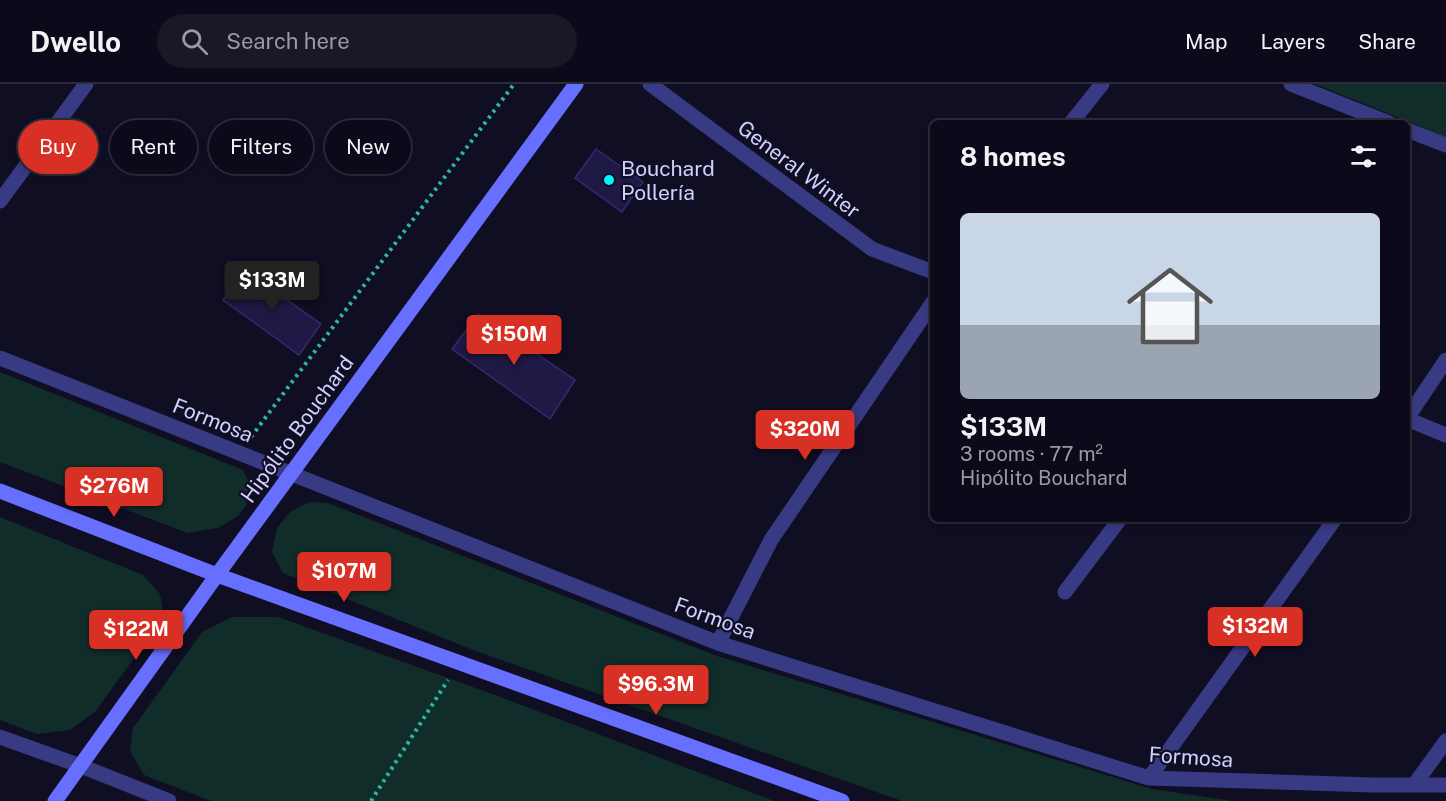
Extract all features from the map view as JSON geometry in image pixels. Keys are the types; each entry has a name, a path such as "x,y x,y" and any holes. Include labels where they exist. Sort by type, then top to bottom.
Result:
{"main road":[{"name":"Hipólito Bouchard","path":"55,801 576,84"},
{"path":"0,491 217,575 842,801"}],"street":[{"path":"0,201 86,84"},
{"name":"General Winter","path":"650,84 872,249 930,271"},
{"path":"1073,120 1102,84"},
{"path":"1291,84 1381,120"},
{"path":"1410,131 1446,145"},
{"path":"718,643 771,540 930,306"},
{"name":"Formosa","path":"0,358 718,643 1149,778 1446,785"},
{"path":"1410,414 1446,360"},
{"path":"1410,419 1446,435"},
{"path":"1065,591 1118,522"},
{"path":"1149,778 1333,522"},
{"path":"0,737 169,801"},
{"path":"1414,785 1446,741"}],"path":[{"path":"240,453 514,84"},
{"path":"371,801 459,662"}],"green space":[{"path":"1315,84 1446,84 1446,137 1410,122 1410,120 1404,120"},
{"path":"0,372 243,470 250,485 246,506 238,516 218,528 188,533 0,462"},
{"path":"309,502 328,503 717,656 1152,789 1233,801 902,801 473,650 283,573 272,552 277,528 290,512"},
{"path":"0,517 143,575 160,594 164,617 95,712 70,730 37,734 0,720"},
{"path":"232,617 278,617 498,696 774,801 211,801 144,775 130,751 133,728 202,632"}],"building":[{"name":"Bouchard Pollería","path":"596,149 643,182 622,212 575,178"},
{"path":"244,270 321,324 299,355 223,300"},
{"path":"478,314 575,380 550,419 452,349"}],"place":[{"name":"Bouchard Pollería","path":"609,180"}]}
